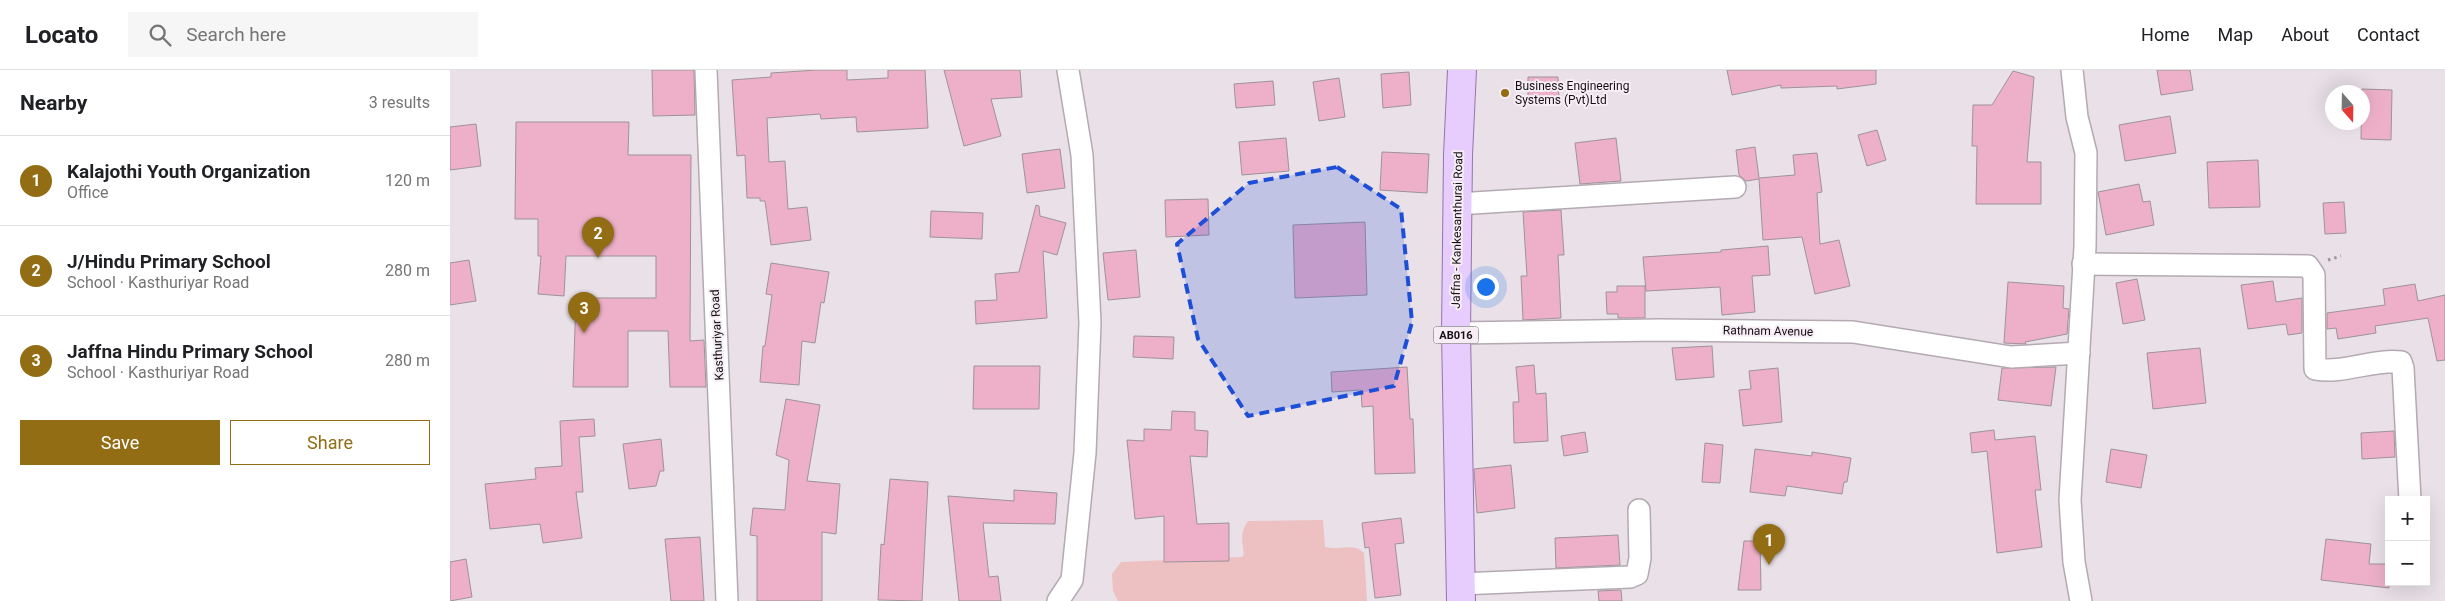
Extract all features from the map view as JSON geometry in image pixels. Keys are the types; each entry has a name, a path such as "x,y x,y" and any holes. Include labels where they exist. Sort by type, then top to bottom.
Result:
{"main road":[{"name":"Jaffna - Kankesanthurai Road","path":"1461,593 1456,333 1456,204 1462,70"}],"street":[{"name":"Kasthuriyar Road","path":"706,70 727,601"},
{"path":"1058,601 1072,580 1085,453 1090,323 1082,155 1068,70"},
{"path":"2072,70 2077,118 2086,154 2079,353 2070,500 2074,562 2081,601"},
{"path":"1456,204 1735,187"},
{"path":"2083,264 2308,266 2314,275 2315,369 2328,371 2389,361 2401,362 2403,368 2410,496"},
{"name":"Rathnam Avenue","path":"1456,333 1659,330 1853,332 2011,357 2079,353"},
{"path":"1461,593 1630,577 1637,574 1640,558 1639,510"}],"highlighted area":[{"path":"1337,167 1401,209 1412,322 1394,386 1248,416 1198,339 1177,244 1249,183"}],"shaded area":[{"path":"1323,520 1325,547 1351,547 1364,553 1367,601 1118,601 1113,591 1112,574 1121,562 1242,557 1244,554 1243,533 1248,521"}],"building":[{"path":"652,70 694,70 695,115 653,116"},
{"path":"847,70 847,80 888,78 888,70 925,70 928,128 857,132 856,117 821,119 820,114 767,118 769,162 785,161 788,209 807,207 811,240 771,245 765,201 760,201 760,198 747,198 745,155 737,156 732,80 771,77 771,73"},
{"path":"944,70 1020,70 1022,97 991,99 1001,136 964,146"},
{"path":"1727,70 1876,70 1876,84 1837,89 1837,86 1781,88 1781,85 1732,95"},
{"path":"2157,70 2190,70 2193,90 2161,95"},
{"path":"2013,71 2034,77 2027,162 2041,162 2041,204 1976,204 1977,146 1972,146 1973,105 1992,105"},
{"path":"1409,72 1411,105 1383,108 1381,74"},
{"path":"1528,77 1558,77 1559,100 1528,101"},
{"path":"1339,78 1345,117 1319,121 1313,82"},
{"path":"1273,81 1275,105 1236,108 1234,84"},
{"path":"2370,89 2392,90 2391,140 2361,139 2361,130 2370,130"},
{"path":"2170,116 2176,153 2125,161 2119,125"},
{"path":"516,122 629,122 628,155 691,155 690,341 704,340 706,387 670,387 668,331 628,331 628,387 573,387 576,298 656,298 656,256 566,256 564,296 538,294 541,256 538,256 538,219 515,219"},
{"path":"476,124 481,166 450,170 450,127"},
{"path":"1877,130 1886,160 1867,166 1858,135"},
{"path":"1286,138 1289,171 1242,175 1239,142"},
{"path":"1616,138 1621,181 1580,184 1575,143"},
{"path":"1755,147 1759,178 1795,175 1793,155 1817,153 1822,192 1817,193 1820,244 1839,240 1850,286 1815,294 1802,237 1763,240 1759,179 1746,181 1739,175 1736,150"},
{"path":"1060,149 1065,188 1027,193 1022,154"},
{"path":"1382,152 1429,154 1427,193 1380,190"},
{"path":"2258,160 2260,207 2209,208 2207,162"},
{"path":"2139,184 2143,202 2150,201 2154,225 2106,235 2098,192"},
{"path":"1208,199 1209,235 1166,237 1165,200"},
{"path":"2344,202 2346,233 2325,234 2323,203"},
{"path":"1036,205 1039,206 1040,216 1066,223 1057,255 1043,251 1047,318 976,324 975,301 997,300 995,274 1019,272"},
{"path":"1561,210 1564,255 1558,255 1561,318 1523,320 1521,276 1527,276 1523,212"},
{"path":"931,211 983,213 982,239 930,237"},
{"path":"1365,222 1367,295 1295,298 1293,225"},
{"path":"1768,246 1770,275 1752,276 1755,312 1722,315 1720,287 1646,291 1643,257 1721,252 1721,250"},
{"path":"1136,250 1140,297 1108,300 1103,253"},
{"path":"469,260 476,301 450,305 450,263"},
{"path":"771,263 829,272 824,303 821,302 815,343 802,341 799,385 760,382 763,346 765,346 772,295 766,294"},
{"path":"2137,279 2145,320 2123,324 2116,283"},
{"path":"2273,281 2276,302 2302,298 2302,333 2288,335 2286,324 2248,329 2241,285"},
{"path":"2008,282 2064,286 2063,308 2069,309 2067,334 2025,342 2026,344 2004,343"},
{"path":"2415,284 2418,301 2445,295 2445,360 2437,361 2428,318 2375,326 2376,333 2338,339 2336,328 2327,329 2327,313 2385,305 2383,289"},
{"path":"1617,286 1645,286 1645,318 1618,318 1618,314 1607,314 1606,292 1617,292"},
{"path":"1134,336 1174,337 1173,359 1133,357"},
{"path":"1712,346 1714,377 1676,380 1672,348"},
{"path":"2200,348 2206,403 2153,409 2147,353"},
{"path":"1534,365 1536,394 1546,393 1548,441 1514,443 1513,402 1519,402 1516,367"},
{"path":"974,366 1040,366 1039,409 973,409"},
{"path":"1407,367 1410,419 1413,419 1415,473 1375,474 1373,406 1362,407 1361,390 1332,392 1331,372"},
{"path":"2056,367 2051,406 1998,400 2002,368"},
{"path":"1778,368 1782,422 1743,426 1739,390 1751,389 1749,371"},
{"path":"786,399 820,405 807,481 840,484 836,534 822,532 822,601 757,601 757,536 750,535 753,508 785,510 789,460 776,455"},
{"path":"1172,411 1195,412 1195,430 1208,431 1207,457 1190,456 1197,524 1229,523 1229,561 1164,562 1164,516 1135,519 1127,440 1144,441 1144,429 1171,430"},
{"path":"594,419 595,436 579,437 583,492 576,492 582,538 543,543 540,524 490,529 485,484 536,479 535,468 562,466 560,421"},
{"path":"1994,430 1995,440 2035,436 2041,490 2035,490 2042,547 1997,553 1987,451 1972,453 1970,433"},
{"path":"2394,431 2395,457 2362,459 2361,433"},
{"path":"1585,432 1588,452 1564,456 1561,436"},
{"path":"661,439 664,471 660,471 656,486 629,489 623,444"},
{"path":"1705,443 1723,445 1720,483 1702,482"},
{"path":"1755,449 1812,456 1812,452 1851,458 1847,482 1844,482 1842,494 1787,486 1785,496 1750,492"},
{"path":"2111,449 2147,455 2141,488 2106,482"},
{"path":"1511,465 1515,508 1477,513 1474,469"},
{"path":"890,479 928,482 922,601 878,600 881,544 884,545"},
{"path":"1014,490 1057,493 1055,524 983,523 989,577 998,576 1001,601 959,601 948,496 1014,501"},
{"path":"1401,518 1404,543 1395,544 1401,595 1375,598 1369,547 1365,548 1362,523"},
{"path":"1618,535 1620,565 1556,568 1555,538"},
{"path":"700,537 704,601 671,601 665,539"},
{"path":"2326,539 2371,544 2369,564 2385,564 2385,586 2389,586 2389,588 2321,580"},
{"path":"1744,541 1760,541 1761,590 1738,590"},
{"path":"466,559 472,597 450,601 450,562"},
{"path":"1621,590 1622,601 1599,601 1598,591"}],"place":[{"name":"Business Engineering Systems (Pvt)Ltd","path":"1505,93"},
{"name":"J/Hindu Primary School","path":"598,258"},
{"name":"Jaffna Hindu Primary School","path":"584,333"},
{"name":"Kalajothi Youth Organization","path":"1769,565"}]}
